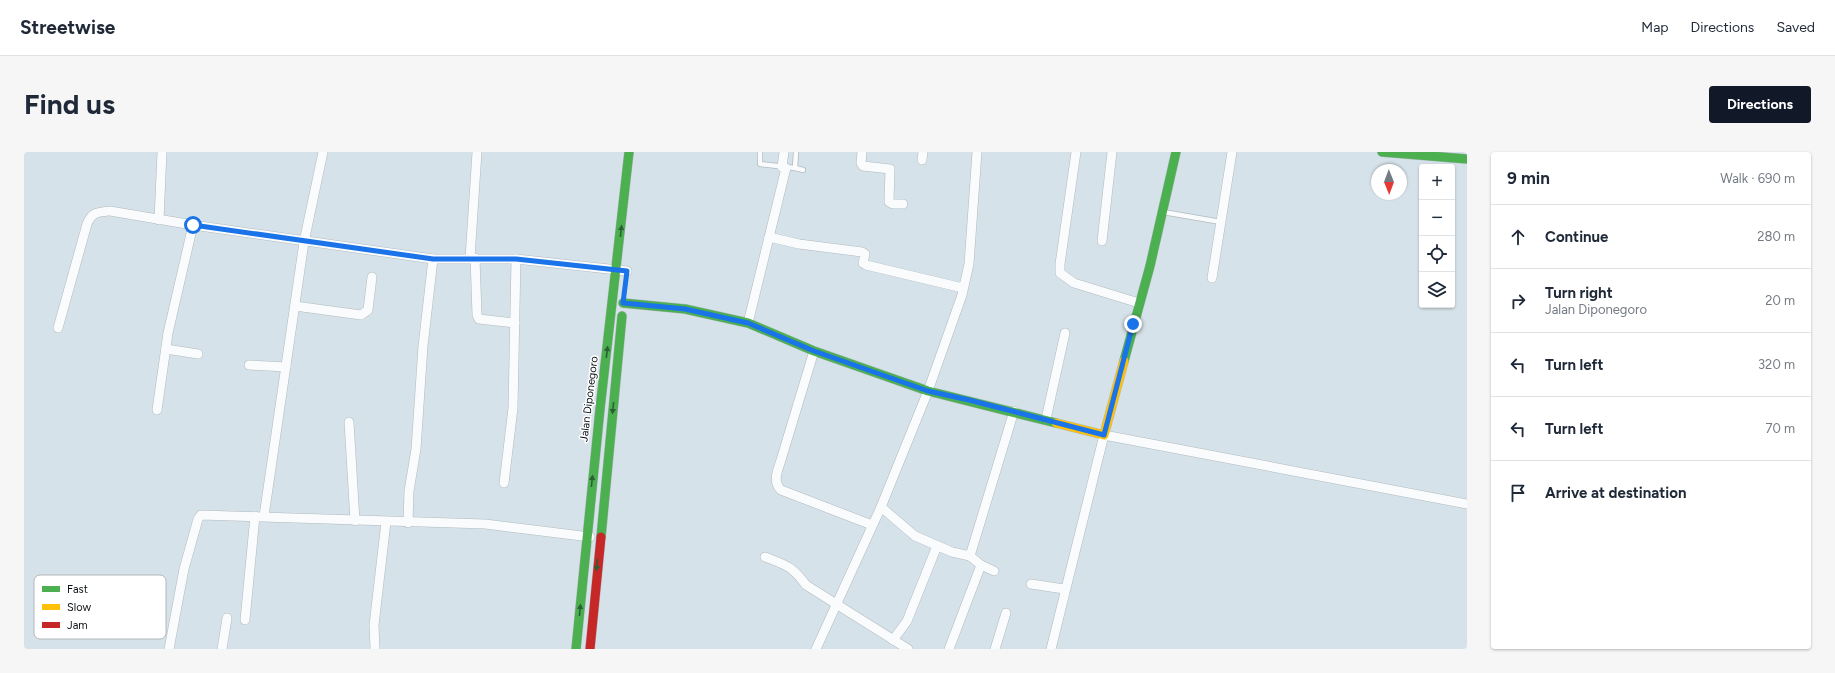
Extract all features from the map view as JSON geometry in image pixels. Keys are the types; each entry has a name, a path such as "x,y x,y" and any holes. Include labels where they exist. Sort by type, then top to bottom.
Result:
{"main road":[{"name":"Jalan Diponegoro","path":"576,649 600,409 624,271 629,152"},
{"path":"634,187 636,152"},
{"path":"590,649 624,299 685,309 748,323 814,351 928,391 1046,419 1104,435 1164,212 1176,152"},
{"path":"1382,152 1467,158"}],"street":[{"path":"159,220 162,152"},
{"path":"245,620 259,516 286,367 304,242 323,152"},
{"path":"477,152 472,258 477,315 479,319 516,323"},
{"path":"748,323 788,168 784,152"},
{"path":"862,152 861,163 863,166 890,169 889,202 893,204 903,204"},
{"path":"816,649 881,507 928,391 963,288 969,264 977,152"},
{"path":"1076,152 1060,273 1074,283 1139,303"},
{"path":"1102,241 1112,152"},
{"path":"1212,278 1232,152"},
{"path":"58,328 90,216 97,212 110,211 304,242 433,259 516,259 624,271"},
{"path":"157,410 166,349 193,225"},
{"path":"769,237 799,244 862,252 865,254 863,263 866,265 963,288"},
{"path":"408,523 409,491 416,449 423,346 433,259"},
{"path":"504,483 513,408 516,323 516,259"},
{"path":"295,306 361,315 368,310 372,277"},
{"path":"1046,419 1066,333"},
{"path":"166,349 198,354"},
{"path":"814,351 779,465 776,484 781,490 872,525"},
{"path":"249,365 286,367"},
{"path":"970,556 1014,411"},
{"path":"349,422 354,521"},
{"path":"1051,649 1064,589 1104,435 1467,504"},
{"path":"881,507 915,536 937,546 965,556 970,556 981,565 994,571"},
{"path":"169,649 184,569 199,516 259,516 408,523 485,524 600,538"},
{"path":"375,649 374,625 386,522"},
{"path":"893,640 907,621 937,546"},
{"path":"765,557 786,564 797,572 806,585 908,649"},
{"path":"949,649 981,565"},
{"path":"1031,584 1064,589"},
{"path":"995,649 1006,613"},
{"path":"222,649 227,618"}],"lane":[{"path":"760,152 760,164 803,170"},
{"path":"788,168 796,152"},
{"path":"1164,212 1220,222"}],"traffic: fast":[{"path":"576,649 600,409 629,152"},
{"path":"1124,361 1150,266 1176,152"},
{"path":"1382,152 1467,159"},
{"path":"623,303 685,309 748,323 814,351 928,391 1056,423"},
{"path":"601,537 622,316"}],"traffic: slow":[{"path":"1056,423 1104,435 1124,361"}],"traffic: jam":[{"path":"590,649 601,537"}],"route":[{"path":"193,225 304,242 433,259 516,259 627,271 623,303 711,313 748,323 814,351 928,391 1014,411 1104,435 1133,324"}]}
